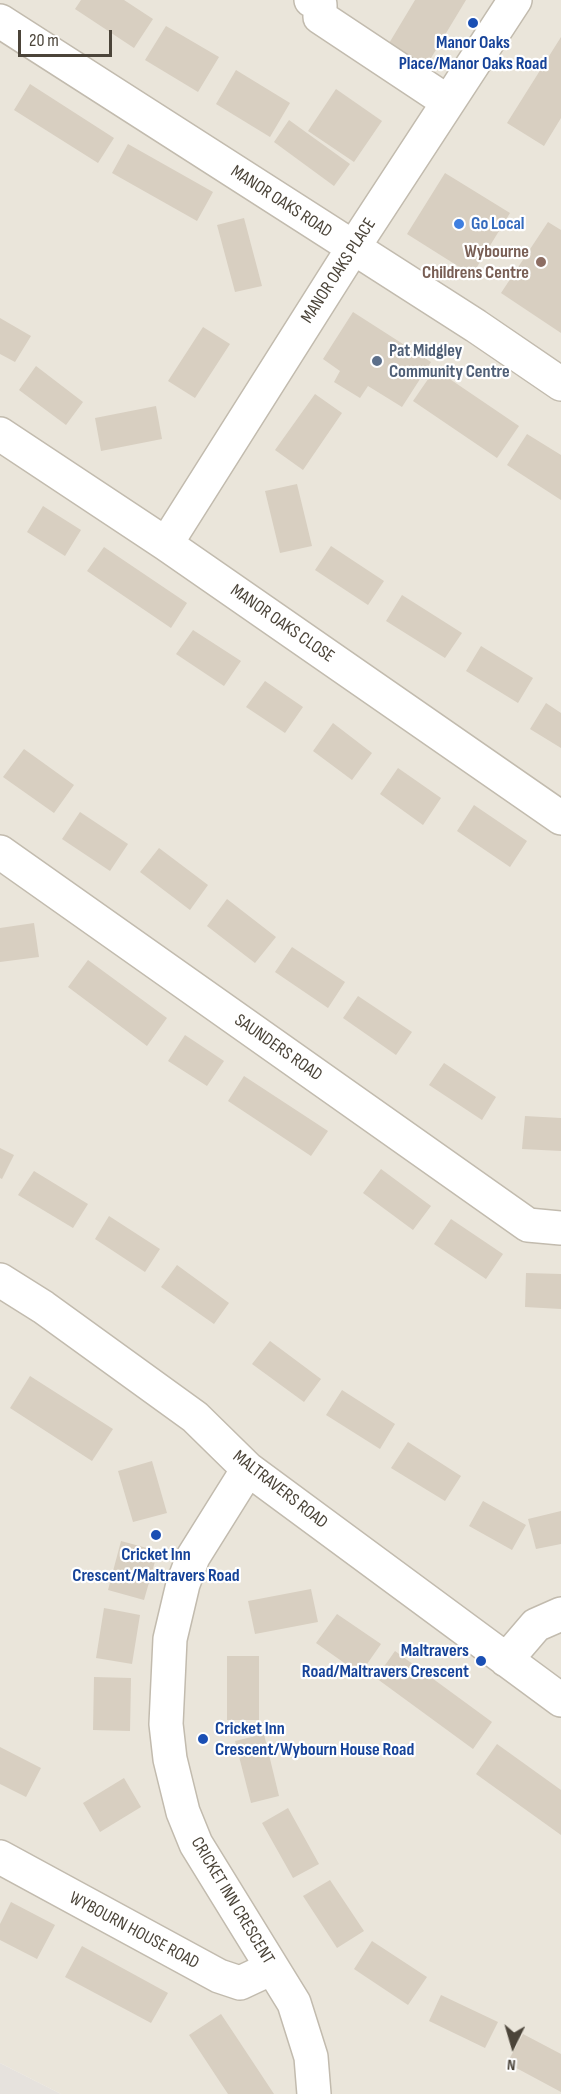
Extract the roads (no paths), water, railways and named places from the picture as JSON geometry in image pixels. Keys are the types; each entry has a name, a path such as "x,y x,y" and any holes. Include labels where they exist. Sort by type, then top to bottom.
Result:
{"street":[{"name":"MANOR OAKS PLACE","path":"166,544 353,248 514,0"},
{"path":"318,2 320,17 448,102"},
{"name":"MANOR OAKS ROAD","path":"0,21 476,326 561,384"},
{"name":"MANOR OAKS CLOSE","path":"0,434 166,544 561,818"},
{"name":"SAUNDERS ROAD","path":"0,852 528,1225 561,1228"},
{"name":"MALTRAVERS ROAD","path":"0,1280 43,1307 195,1417 248,1469 561,1700"},
{"name":"CRICKET INN CRESCENT","path":"248,1469 193,1557 183,1584 170,1639 166,1724 183,1812 196,1844 294,2003 311,2057 314,2094"},
{"path":"506,1660 536,1625 561,1614"},
{"name":"WYBOURN HOUSE ROAD","path":"0,1857 219,1976 240,1983 272,1968"}],"place":[{"name":"Manor Oaks Place/Manor Oaks Road","path":"473,23"},
{"name":"Go Local","path":"459,224"},
{"name":"Wybourne Childrens Centre","path":"541,262"},
{"name":"Pat Midgley Community Centre","path":"377,361"},
{"name":"Cricket Inn Crescent/Maltravers Road","path":"156,1535"},
{"name":"Maltravers Road/Maltravers Crescent","path":"481,1661"},
{"name":"Cricket Inn Crescent/Wybourn House Road","path":"203,1739"}]}
